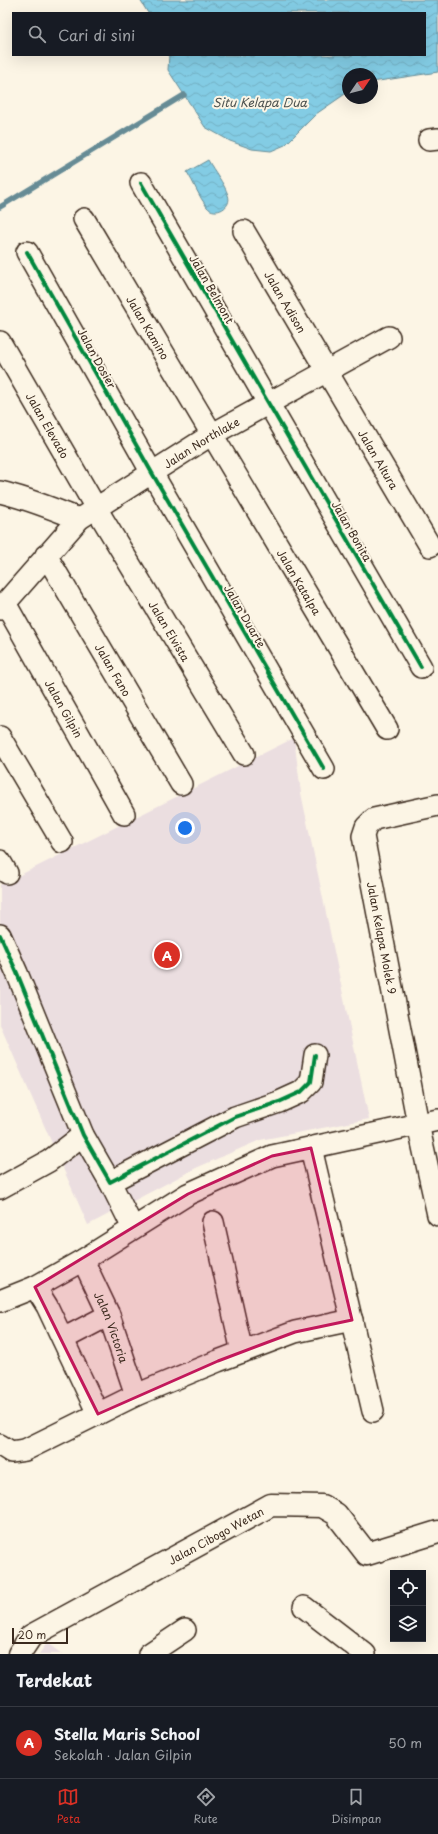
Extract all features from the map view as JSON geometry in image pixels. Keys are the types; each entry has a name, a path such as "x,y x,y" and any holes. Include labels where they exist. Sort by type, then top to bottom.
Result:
{"street":[{"name":"Jalan Belmont","path":"142,183 268,404"},
{"name":"Jalan Kamino","path":"84,219 212,435"},
{"name":"Jalan Adison","path":"244,231 327,372"},
{"name":"Jalan Dosier","path":"27,252 152,472"},
{"name":"Jalan Northlake","path":"2,606 46,555 87,514 212,435 389,337"},
{"name":"Jalan Elevado","path":"0,342 87,514"},
{"name":"Jalan Altura","path":"327,372 430,546"},
{"name":"Jalan Bonita","path":"268,404 421,666"},
{"name":"Jalan Katalpa","path":"212,435 387,729"},
{"name":"Jalan Duarte","path":"152,472 324,769"},
{"path":"0,492 37,503 87,514"},
{"name":"Jalan Elvista","path":"87,514 244,754"},
{"name":"Jalan Fano","path":"46,555 181,784"},
{"name":"Jalan Gilpin","path":"2,606 124,814"},
{"path":"0,737 62,842"},
{"name":"Jalan Kelapa Molek 9","path":"438,805 374,819 366,827 362,836 418,1124 438,1215"},
{"path":"0,935 83,1135 134,1228"},
{"path":"110,1182 235,1117 279,1102 301,1092 311,1082 315,1055"},
{"path":"0,1301 32,1289 83,1260 188,1194 272,1156 438,1120"},
{"path":"0,1188 49,1161 83,1135"},
{"path":"311,1148 373,1411"},
{"path":"213,1222 242,1352"},
{"name":"Jalan Victoria","path":"83,1260 109,1315 136,1395"},
{"path":"0,1313 13,1306 32,1289"},
{"path":"32,1289 46,1306 98,1414"},
{"path":"63,1339 109,1315"},
{"path":"0,1445 11,1452 25,1450 136,1395 242,1352 295,1332 352,1320"},
{"name":"Jalan Cibogo Wetan","path":"19,1654 31,1636 271,1505 322,1506 336,1514 367,1554 438,1532"},
{"path":"304,1608 365,1654"},
{"path":"161,1651 185,1630"}],"highlighted area":[{"path":"311,1148 352,1320 295,1332 218,1361 98,1414 35,1287 188,1194 272,1156"}],"shaded area":[{"path":"294,738 301,793 369,1119 260,1140 196,1168 88,1225 0,1025 0,885"},
{"path":"47,1643 62,1654 39,1654"}],"water":[{"name":"Situ Kelapa Dua","path":"140,0 438,0 438,72 378,81 378,68 342,68 342,96 316,114 285,145 271,151 252,149 230,141 205,127 168,70 169,56 426,56 426,12 147,12"},
{"path":"208,160 229,199 226,207 218,211 210,210 207,207 201,199 187,172"}],"waterway":[{"path":"0,207 184,95"}],"cycle path":[{"path":"141,183 421,667"},
{"path":"27,252 152,473 324,769"},
{"path":"0,935 83,1135 110,1182 235,1117 279,1102 301,1092 311,1082 315,1055"}],"place":[{"name":"Stella Maris School","path":"167,955"}]}
